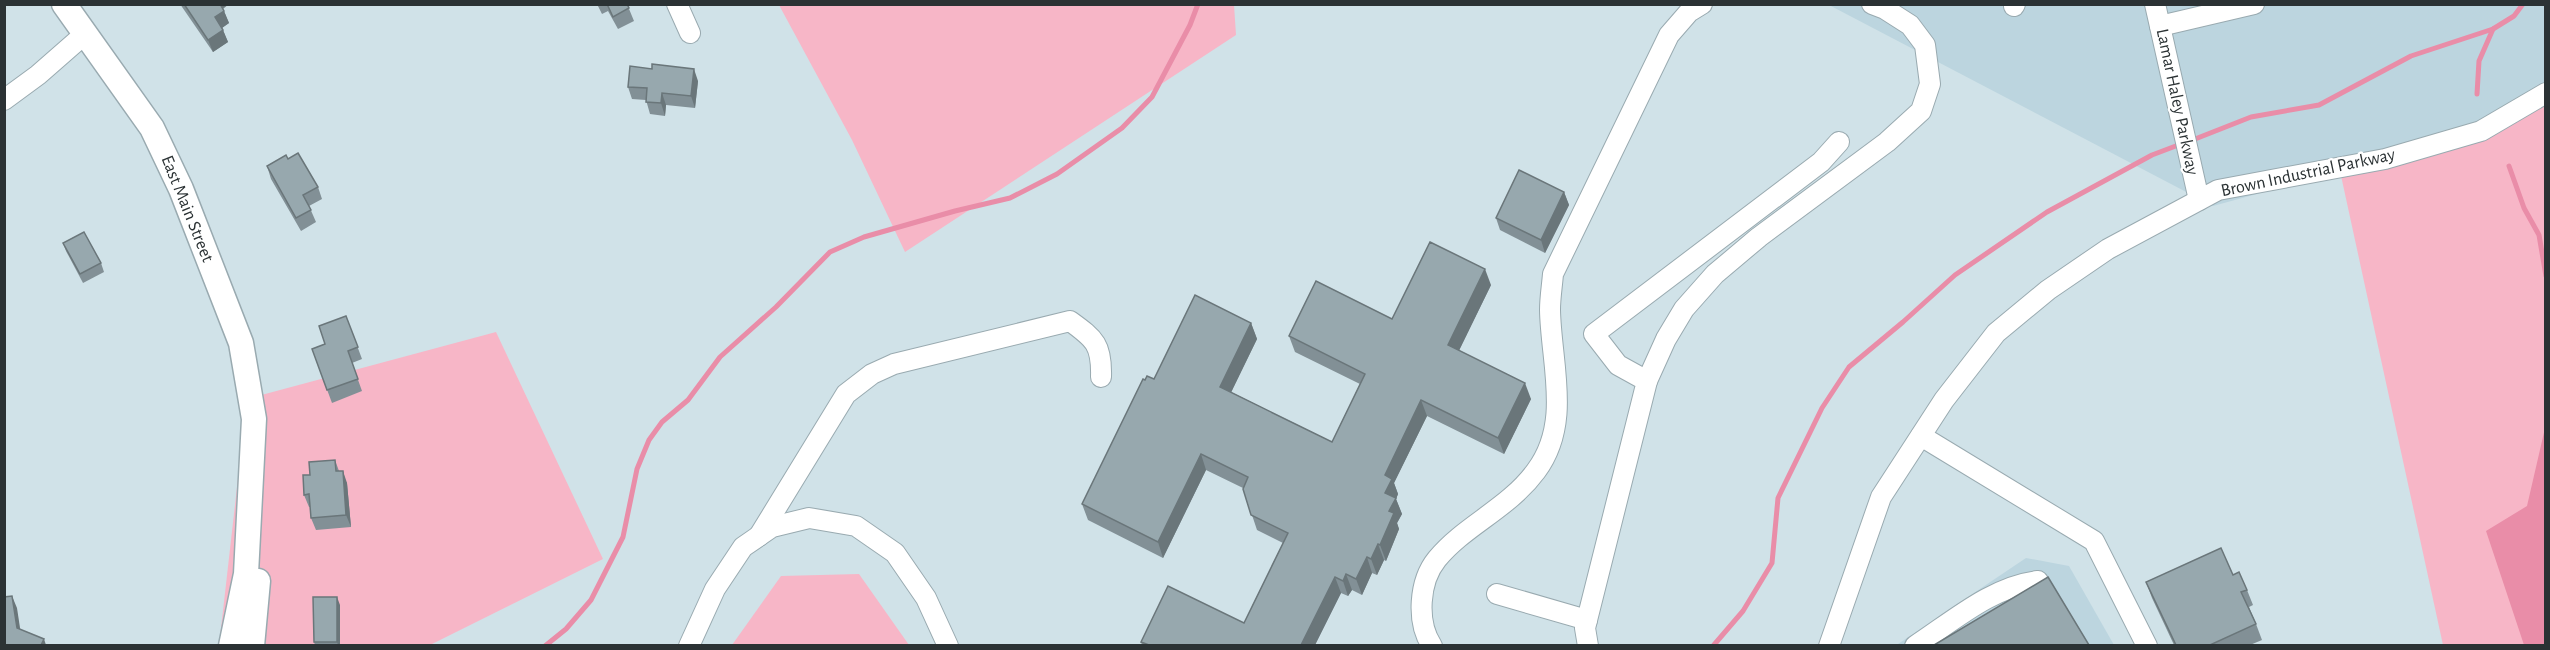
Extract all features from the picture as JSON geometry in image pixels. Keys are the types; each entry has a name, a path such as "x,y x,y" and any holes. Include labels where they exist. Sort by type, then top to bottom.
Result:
{"main road":[{"name":"East Main Street","path":"64,4 152,128 181,189 241,343 254,419 246,574 231,645"},
{"name":"East Main Street","path":"252,645 262,526 253,438"}],"street":[{"path":"677,4 690,33"},
{"path":"1431,645 1421,611 1425,586 1436,560 1463,535 1517,495 1538,469 1552,438 1559,394 1550,310 1553,274 1669,34 1689,12 1702,4"},
{"path":"1497,594 1585,635 1647,381 1666,339 1684,309 1715,273 1759,237 1887,142 1921,111 1930,84 1925,45 1910,25 1885,9 1872,4"},
{"name":"Lamar Haley Parkway","path":"2156,4 2199,200"},
{"path":"2160,26 2254,4"},
{"path":"4,100 65,53 86,33"},
{"name":"Brown Industrial Parkway","path":"1829,645 1881,497 1944,400 1996,333 2048,290 2108,249 2218,190 2385,159 2481,131 2546,93"},
{"path":"1647,381 1618,364 1594,334 1821,162 1839,142"},
{"path":"759,536 846,394 872,374 894,364 1070,321 1092,337 1101,354 1101,377"},
{"path":"1921,436 2094,542 2147,645"},
{"path":"689,645 715,589 743,547 772,528 809,518 856,525 895,553 926,598 948,645"},
{"path":"1916,645 2001,590 2018,583 2038,581"}],"shaded area":[{"path":"779,5 1234,5 1236,35 905,252 852,140"},
{"path":"1829,5 2545,5 2545,87 2495,129 2213,206"},
{"path":"2545,87 2545,645 2443,645 2340,171 2495,129"},
{"path":"496,332 603,559 430,645 219,646 247,399"},
{"path":"2545,428 2545,645 2524,645 2486,531 2527,506"},
{"path":"2026,558 2069,566 2114,645 1895,646"},
{"path":"859,574 909,645 732,645 781,576"}],"building":[{"path":"184,4 220,4 224,11 215,17 223,30 208,40"},
{"path":"607,4 627,4 629,8 613,17"},
{"path":"652,64 694,69 691,96 662,93 661,103 646,102 647,88 628,87 630,66 652,69"},
{"path":"298,153 318,187 303,195 311,210 296,218 267,166 286,155 288,159"},
{"path":"1519,170 1564,192 1541,240 1496,218"},
{"path":"84,232 101,263 80,274 63,243"},
{"path":"1430,242 1485,269 1448,345 1525,383 1498,438 1421,400 1385,475 1392,479 1385,493 1396,498 1389,511 1394,513 1380,545 1378,544 1371,559 1367,557 1356,579 1346,574 1343,581 1335,577 1301,645 1149,645 1141,642 1168,586 1244,623 1288,533 1251,515 1243,489 1248,477 1201,454 1158,542 1082,504 1143,379 1145,380 1147,376 1154,379 1195,295 1251,323 1220,387 1332,442 1365,374 1289,336 1316,281 1392,319"},
{"path":"346,316 358,347 348,351 358,379 327,390 312,349 325,344 319,326"},
{"path":"335,460 336,471 343,471 346,515 311,518 309,494 304,495 303,475 310,475 309,462"},
{"path":"2221,548 2233,575 2239,572 2247,590 2241,592 2256,624 2210,645 2176,645 2146,582"},
{"path":"2048,577 2089,645 1934,645"},
{"path":"12,596 17,628 44,639 41,645 4,645 4,597"},
{"path":"313,597 337,597 337,642 314,642"}],"waterway":[{"path":"545,646 566,629 591,600 623,537 637,469 649,440 662,422 688,400 720,357 776,307 830,252 864,237 1010,198 1057,174 1122,128 1152,97 1190,25 1198,4"},
{"path":"2190,141 2251,117 2319,105 2411,56 2493,29 2514,16 2523,4"},
{"path":"2477,94 2479,61 2493,29"},
{"path":"1713,646 1743,611 1772,563 1778,498 1822,408 1849,367 1955,275 2047,212 2152,155 2181,144"},
{"path":"2509,166 2524,208 2539,235 2546,276"}]}
